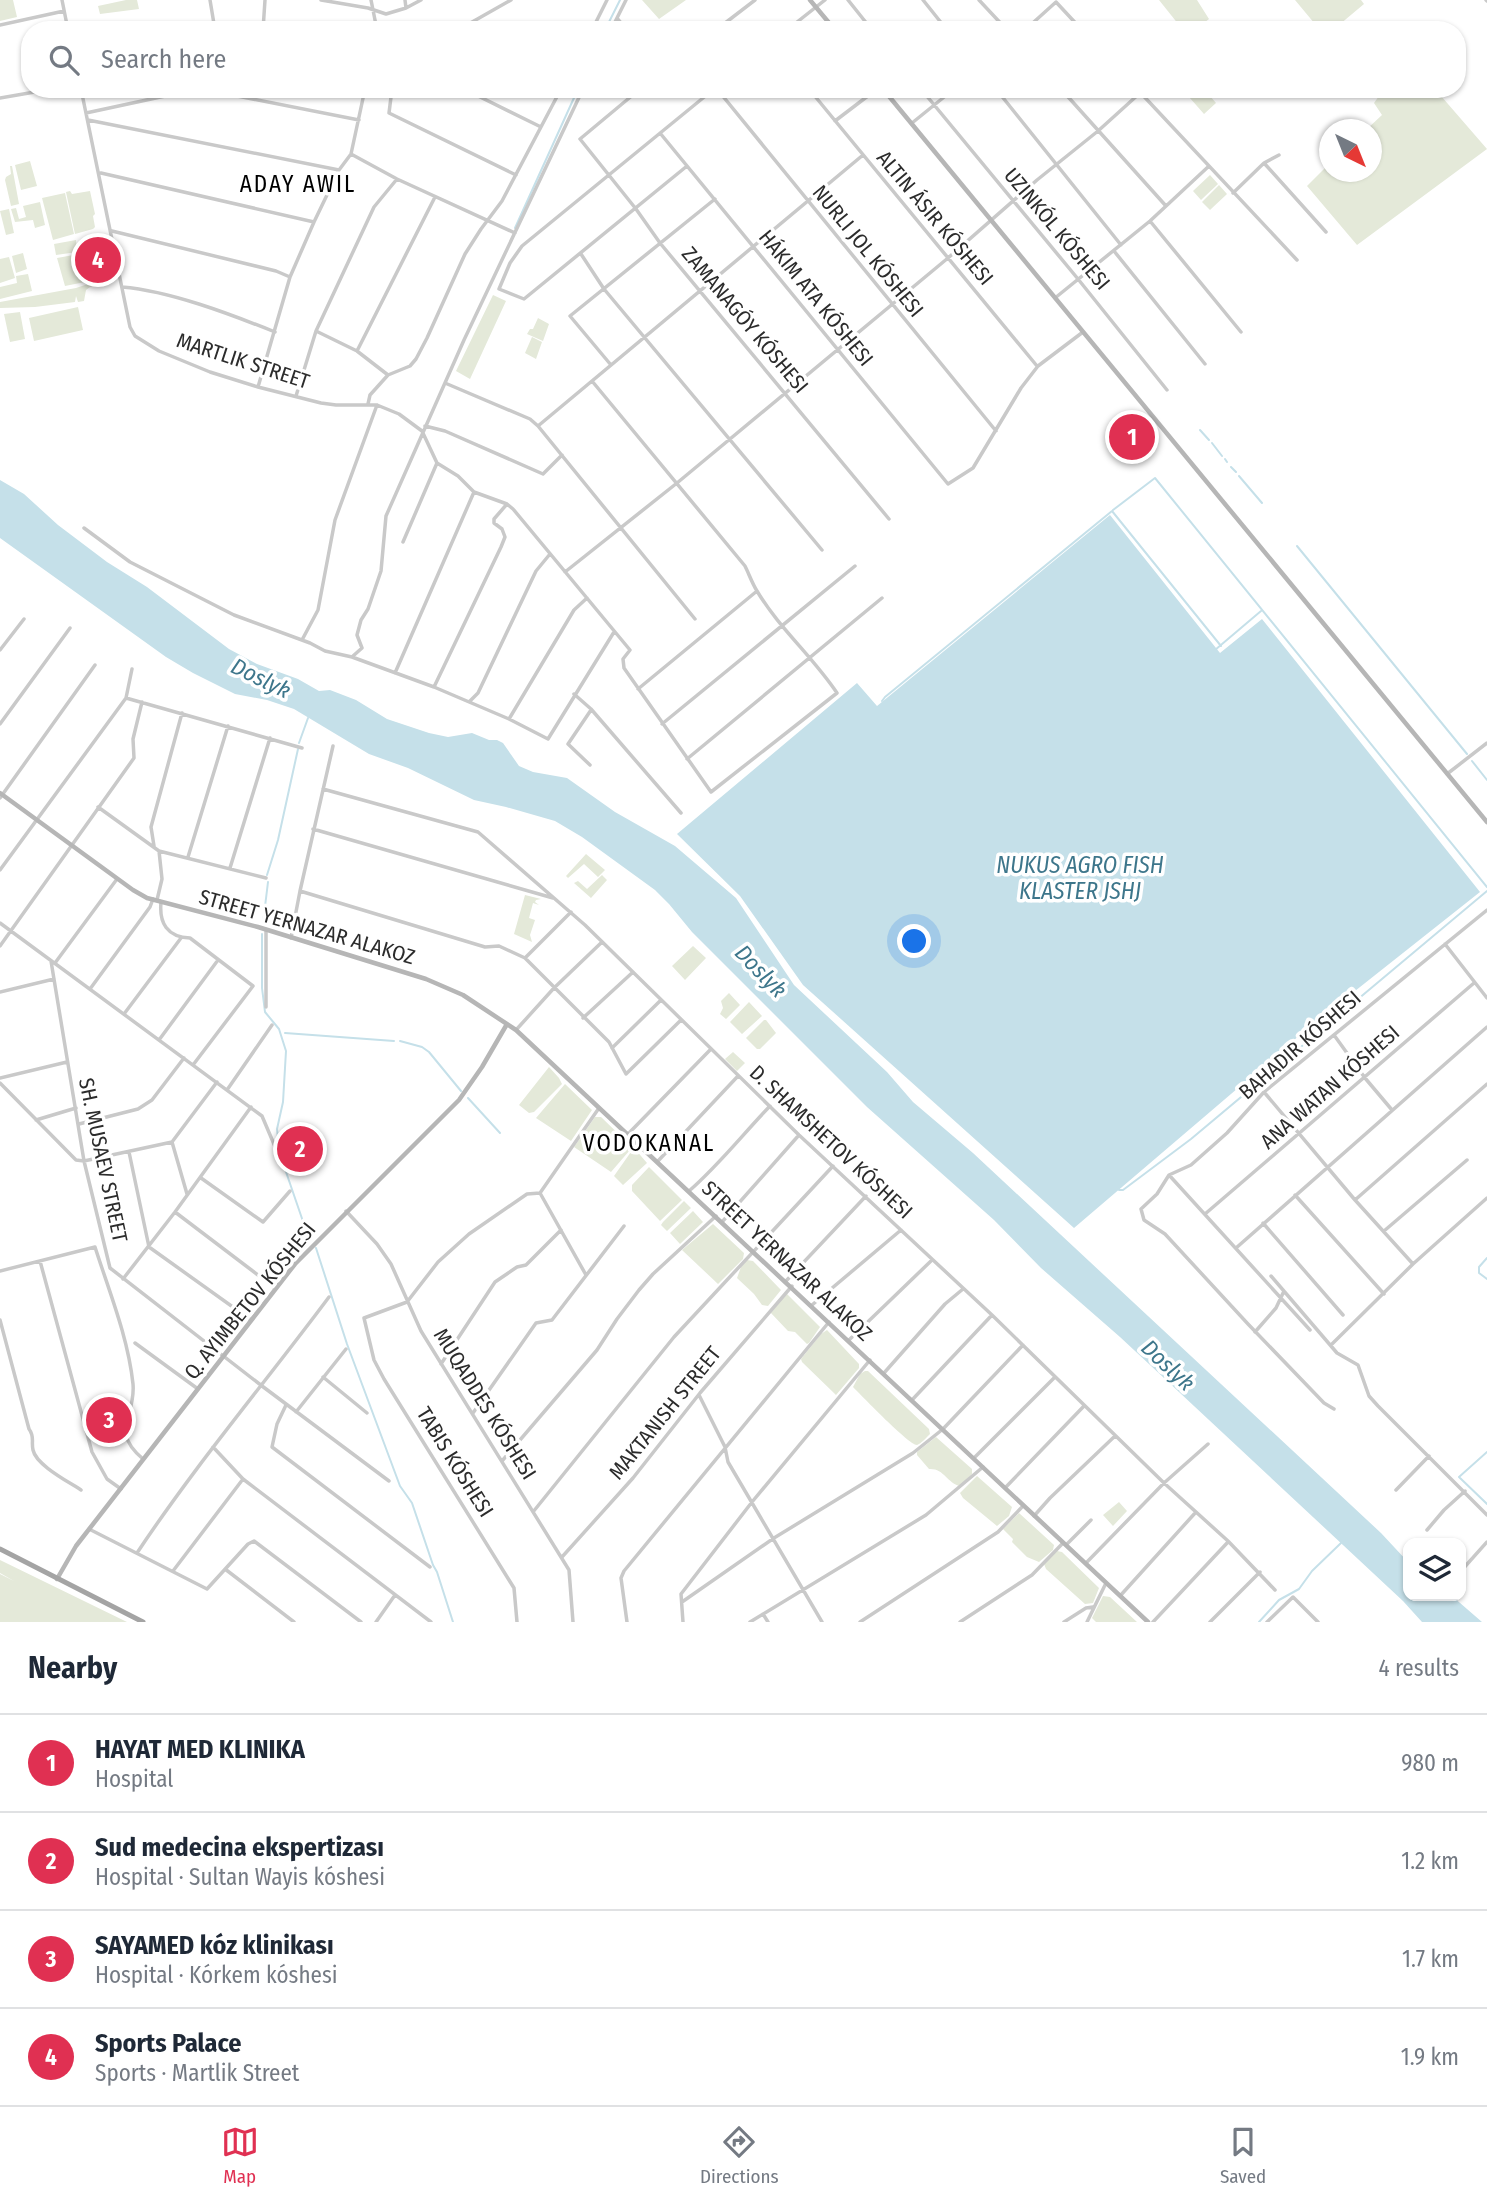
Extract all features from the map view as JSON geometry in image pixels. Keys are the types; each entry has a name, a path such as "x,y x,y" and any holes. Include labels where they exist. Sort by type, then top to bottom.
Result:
{"main road":[{"path":"810,0 828,21"},
{"path":"890,98 1487,822"},
{"name":"STREET YERNAZAR ALAKOZ","path":"1,795 133,890 157,900 410,973 448,987 516,1030 1150,1622"},
{"path":"57,1579 76,1546 275,1288 314,1243 459,1100 507,1024"},
{"path":"0,1549 143,1622"}],"street":[{"path":"62,0 66,21"},
{"path":"211,0 214,21"},
{"path":"264,21 265,0"},
{"path":"321,0 386,14 421,0"},
{"path":"371,0 375,21"},
{"path":"405,0 406,8"},
{"path":"474,21 511,0"},
{"path":"596,21 607,0"},
{"path":"616,21 626,0"},
{"path":"728,21 755,0"},
{"path":"798,21 825,0"},
{"path":"848,0 865,21"},
{"path":"923,0 940,21"},
{"path":"979,0 999,21"},
{"path":"1035,21 1055,1 1074,21"},
{"path":"0,25 64,11"},
{"path":"0,98 21,94"},
{"name":"MARTLIK STREET","path":"83,98 130,327 135,336 159,351 210,372 258,387 336,405 377,405 399,414 422,432"},
{"path":"86,113 153,98"},
{"path":"251,98 359,120"},
{"path":"258,387 290,277 339,170 351,155 363,98"},
{"path":"390,98 388,113 516,175"},
{"path":"482,98 541,127"},
{"path":"368,404 370,395 388,375 410,366 415,359 465,254 502,201 556,98"},
{"path":"352,657 362,649 357,635 382,571 386,516 444,383 579,98"},
{"name":"ZAMANAGÓY KÓSHESI","path":"629,98 580,139 660,243 889,519"},
{"path":"688,166 524,299 499,289 510,262 522,246 704,98"},
{"path":"722,98 996,430 1021,388 1038,366 1083,332"},
{"path":"816,98 1038,366"},
{"path":"835,121 865,98"},
{"path":"928,98 1167,390"},
{"path":"911,123 943,98"},
{"path":"1003,98 1121,244"},
{"path":"1069,98 1166,206"},
{"path":"565,572 677,483 948,258 1013,200 1098,131 1132,98"},
{"path":"1146,98 1297,260"},
{"path":"88,120 339,170"},
{"name":"HÁKIM ATA KÓSHESI","path":"660,133 948,484 974,468 996,430"},
{"path":"351,155 515,233"},
{"path":"538,426 863,155"},
{"path":"1233,193 1264,163 1279,155"},
{"path":"1264,163 1326,232"},
{"path":"1055,298 1150,221 1209,166"},
{"path":"99,173 314,222"},
{"path":"296,396 316,331 374,207 397,179"},
{"path":"357,351 435,197"},
{"path":"612,365 570,316 715,200"},
{"path":"1150,221 1241,332"},
{"path":"112,232 276,271 290,277"},
{"path":"511,241 522,246"},
{"path":"1114,250 1205,364"},
{"path":"581,254 604,289 822,550"},
{"path":"122,287 153,292 275,331"},
{"path":"316,331 357,351 388,375"},
{"path":"422,432 437,463 458,476 474,492 513,509 630,650 623,659 624,668 711,792 836,693 757,592 745,566 592,382"},
{"path":"444,383 530,419 538,426 695,620"},
{"path":"302,640 318,610 335,520 377,405"},
{"path":"425,426 445,431 543,474 562,455"},
{"path":"403,542 437,463"},
{"path":"396,673 474,492"},
{"path":"434,687 501,547 505,537 494,519 507,505"},
{"path":"84,528 110,548 150,572 234,615 326,651 352,657 434,687 548,738 614,632"},
{"path":"470,702 478,693 536,571 550,554"},
{"path":"662,724 855,566"},
{"path":"638,689 757,592"},
{"path":"509,719 574,610 587,598"},
{"path":"687,759 882,598"},
{"path":"0,650 24,619"},
{"path":"0,724 71,628"},
{"path":"1,795 95,665"},
{"path":"0,870 126,698 132,669"},
{"path":"574,694 591,709 681,813"},
{"path":"126,698 302,748"},
{"path":"0,946 134,758 133,738 142,702"},
{"path":"590,765 568,744 591,709"},
{"path":"182,713 151,827 162,879 157,900 160,918 167,928 181,938 190,938 253,986 193,1065"},
{"path":"188,857 228,726"},
{"path":"230,868 270,738"},
{"path":"1447,774 1487,743"},
{"path":"291,938 333,746"},
{"name":"D. SHAMSHETOV KÓSHESI","path":"323,789 478,832 571,912 799,1135 1228,1541 1275,1590"},
{"path":"98,807 157,849 266,878"},
{"path":"313,829 555,899"},
{"path":"53,962 117,879"},
{"path":"300,891 485,947 499,946 525,958 609,1042 626,1074 681,1020"},
{"path":"90,989 157,900"},
{"path":"1334,1409 1324,1403 1255,1332 1165,1234 1144,1220 1141,1209 1157,1194 1169,1175 1191,1164 1213,1147 1264,1092 1487,910"},
{"path":"525,958 571,912"},
{"path":"0,923 262,1116 279,1156"},
{"path":"266,930 266,1007"},
{"path":"124,1014 181,938"},
{"path":"516,1030 554,988 602,942"},
{"path":"1445,944 1487,998"},
{"path":"159,1040 218,959"},
{"name":"SH. MUSAEV STREET","path":"53,962 84,1161 110,1268 389,1481"},
{"path":"583,1018 633,972"},
{"path":"0,992 54,979"},
{"name":"ANA WATAN KÓSHESI","path":"1205,1214 1474,983"},
{"path":"612,1048 661,1000"},
{"path":"227,1090 272,1025"},
{"path":"1236,1248 1487,1027"},
{"path":"1334,1035 1392,1110"},
{"path":"629,1133 711,1049"},
{"path":"79,1124 138,1109 152,1100 184,1058"},
{"path":"0,1078 67,1062"},
{"path":"658,1161 738,1076"},
{"path":"0,1083 76,1160 84,1161 173,1142 217,1082"},
{"path":"1355,1200 1487,1084"},
{"path":"1264,1092 1413,1265"},
{"path":"517,1622 514,1588 384,1379 374,1360 364,1318 407,1301 438,1262 469,1234 527,1194 540,1192 600,1106"},
{"path":"690,1191 708,1175 724,1154 770,1106"},
{"path":"123,1279 251,1107"},
{"path":"36,1120 76,1108"},
{"path":"722,1222 799,1135"},
{"path":"173,1142 187,1196"},
{"path":"129,1152 149,1247 251,1320"},
{"path":"1384,1231 1467,1160"},
{"path":"533,1512 674,1337 833,1166"},
{"path":"1169,1175 1310,1330"},
{"path":"200,1177 263,1222 290,1191"},
{"path":"540,1192 586,1275"},
{"path":"1295,1195 1384,1294"},
{"path":"786,1281 866,1196"},
{"path":"1330,1345 1487,1198"},
{"path":"175,1212 275,1288"},
{"name":"MUQADDES KÓSHESI","path":"346,1212 377,1244 391,1264 421,1331 569,1570 573,1622"},
{"path":"502,1461 597,1350 639,1290 716,1216"},
{"path":"1263,1223 1343,1315"},
{"path":"472,1413 536,1323 552,1320 624,1226"},
{"path":"441,1364 495,1282 517,1267 526,1265 561,1230"},
{"path":"812,1305 902,1230"},
{"path":"0,1271 95,1247 125,1343 133,1386 126,1440 144,1460"},
{"path":"849,1340 932,1260"},
{"path":"40,1261 92,1452 107,1479 121,1489"},
{"path":"1271,1276 1337,1353 1357,1365 1369,1396 1487,1515"},
{"name":"MAKTANISH STREET","path":"561,1558 633,1478 699,1395 792,1286"},
{"path":"884,1373 937,1313 963,1289"},
{"path":"1255,1332 1276,1308 1284,1292"},
{"path":"137,1553 213,1447 329,1297"},
{"path":"912,1400 992,1315"},
{"path":"0,1320 29,1429 33,1435 35,1455 51,1470 81,1490"},
{"path":"627,1622 621,1585 624,1571 829,1322"},
{"path":"135,1343 198,1389"},
{"path":"682,1602 774,1538 913,1453 943,1429 1023,1345"},
{"path":"296,1412 346,1349"},
{"path":"683,1622 681,1594 752,1502 870,1360"},
{"path":"323,1377 367,1413"},
{"path":"974,1458 1055,1378"},
{"path":"699,1395 725,1447 729,1462 822,1622"},
{"path":"286,1404 277,1424 272,1447 429,1567"},
{"path":"1004,1488 1084,1406"},
{"path":"1034,1516 1049,1498 1115,1436"},
{"path":"1086,1563 1164,1483 1208,1444"},
{"path":"213,1447 243,1479 431,1622"},
{"path":"1396,1489 1429,1456"},
{"path":"750,1622 926,1515 983,1467"},
{"path":"173,1572 243,1479"},
{"path":"1427,1530 1465,1491"},
{"path":"860,1622 998,1532 1023,1506"},
{"path":"1120,1596 1196,1512"},
{"path":"960,1622 1032,1575 1091,1520"},
{"path":"89,1529 207,1589 248,1544 254,1541 361,1622"},
{"path":"1150,1622 1228,1541"},
{"path":"1466,1565 1487,1542"},
{"path":"225,1569 294,1622"},
{"path":"1210,1622 1260,1573"},
{"path":"1093,1622 1088,1620 1106,1583"},
{"path":"376,1622 395,1595"},
{"path":"1267,1622 1293,1597 1318,1622"},
{"path":"1064,1622 1086,1608 1094,1607"},
{"path":"763,1614 768,1622"}],"green space":[{"path":"0,0 13,0 17,17 0,21"},
{"path":"137,0 139,9 100,14 98,6"},
{"path":"642,0 686,0 659,19"},
{"path":"1159,0 1197,0 1209,19 1206,21 1176,21"},
{"path":"1295,0 1361,0 1364,4 1344,21 1312,21"},
{"path":"1190,98 1212,98 1216,103 1204,114"},
{"path":"1378,98 1443,98 1487,149 1357,245 1307,186 1319,174 1319,182 1382,182 1382,119 1378,119 1382,115 1374,103"},
{"path":"30,161 37,186 21,190 15,165"},
{"path":"10,166 19,204 11,206 5,180 11,174"},
{"path":"1210,175 1218,184 1201,200 1193,191"},
{"path":"1219,185 1227,194 1210,210 1202,202"},
{"path":"70,191 72,194 90,191 95,214 93,229 75,234 66,192"},
{"path":"65,193 74,234 53,240 42,198"},
{"path":"40,202 45,225 35,228 33,220 15,222 11,209 16,208 19,219 26,217 23,206"},
{"path":"9,209 14,233 6,235 0,211"},
{"path":"76,240 77,252 56,255 54,244"},
{"path":"23,253 27,269 16,273 12,256"},
{"path":"85,254 90,281 65,286 57,258"},
{"path":"9,257 15,278 0,283 0,259"},
{"path":"28,274 32,291 0,299 0,287 17,283 16,276"},
{"path":"103,279 104,285 86,290 84,301 78,302 76,296 75,302 0,308 0,302 76,288"},
{"path":"493,295 506,301 470,379 456,371"},
{"path":"78,307 83,330 34,341 29,318"},
{"path":"20,312 25,339 10,342 4,314"},
{"path":"538,318 549,324 543,341 527,334 533,329"},
{"path":"532,337 542,342 536,359 525,353"},
{"path":"586,854 605,870 598,877 584,864 568,878 566,876"},
{"path":"602,875 607,880 591,898 574,883 578,881 587,889"},
{"path":"525,895 541,899 535,902 539,905 533,903 529,918 535,920 530,935 532,942 514,934"},
{"path":"693,946 706,958 685,980 672,966"},
{"path":"729,993 740,1005 726,1019 720,1014 723,1008 721,1001"},
{"path":"749,1002 762,1016 742,1034 730,1022"},
{"path":"764,1020 776,1033 757,1049 746,1038"},
{"path":"733,1052 745,1063 737,1071 725,1059"},
{"path":"549,1067 562,1084 534,1112 529,1113 519,1105"},
{"path":"565,1084 592,1110 571,1141 536,1118"},
{"path":"595,1117 601,1117 630,1145 630,1150 611,1172 574,1147"},
{"path":"633,1149 647,1163 623,1185 614,1176"},
{"path":"649,1167 682,1200 660,1221 632,1191 632,1185"},
{"path":"684,1201 691,1208 667,1231 661,1225"},
{"path":"693,1211 703,1222 680,1244 670,1233"},
{"path":"713,1224 744,1253 743,1259 718,1284 682,1250"},
{"path":"747,1260 753,1261 781,1290 768,1306 762,1305 737,1278"},
{"path":"787,1294 820,1327 807,1344 795,1332 788,1331 770,1312"},
{"path":"827,1330 859,1364 859,1368 836,1395 801,1359"},
{"path":"865,1371 929,1429 930,1434 920,1443 912,1443 853,1387 860,1374"},
{"path":"936,1437 972,1469 972,1474 960,1486 938,1471 929,1469 917,1455 917,1452"},
{"path":"977,1476 1012,1507 1009,1516 997,1526 960,1493"},
{"path":"1119,1502 1127,1511 1113,1526 1103,1515"},
{"path":"1019,1513 1054,1545 1053,1550 1039,1562 1027,1557 1003,1529"},
{"path":"1057,1551 1062,1552 1099,1588 1093,1603 1085,1604 1046,1569 1044,1564"},
{"path":"0,1560 127,1622 0,1622 0,1574 14,1581 0,1573"},
{"path":"1103,1596 1110,1597 1137,1622 1096,1622 1092,1618"}],"water":[{"name":"Doslyk","path":"0,480 24,494 58,525 229,649 319,691 330,690 356,700 387,719 448,737 472,733 489,740 497,740 503,743 519,766 533,772 567,778 615,812 675,846 736,898 794,985 887,1072 913,1102 973,1153 1381,1533 1403,1557 1403,1601 1120,1337 1041,1268 994,1220 867,1107 692,932 655,890 582,837 555,821 474,800 408,768 369,754 294,709 235,694 193,673 166,657 0,538"},
{"name":"NUKUS AGRO FISH KLASTER JSHJ","path":"1110,515 1220,653 1262,619 1480,892 1307,1029 1074,1228 803,985 740,896 677,834 857,683 877,706"},
{"path":"1403,1601 1458,1601 1482,1622 1422,1622"}],"waterway":[{"path":"610,21 620,0"},
{"path":"515,228 574,98"},
{"path":"1200,430 1209,440"},
{"path":"1212,443 1222,456"},
{"path":"1231,467 1236,472"},
{"path":"1239,476 1262,503"},
{"path":"1113,510 1155,478 1487,887"},
{"path":"882,701 1112,511 1221,646"},
{"path":"1297,546 1467,754"},
{"path":"1215,650 1261,611"},
{"path":"299,743 308,718"},
{"path":"267,875 278,840 298,749"},
{"path":"1472,761 1487,780"},
{"path":"263,923 268,882"},
{"path":"1119,1190 1123,1190 1191,1139 1487,891"},
{"path":"262,934 265,1012 279,1029 286,1051 278,1139 285,1169 308,1236"},
{"path":"285,1033 394,1041"},
{"path":"400,1041 422,1047 429,1052 461,1091"},
{"path":"468,1098 500,1133"},
{"path":"316,1248 347,1344 400,1486 412,1503 453,1622"},
{"path":"1487,1258 1479,1267 1479,1273 1487,1279"},
{"path":"1487,1452 1459,1477 1487,1504"},
{"path":"1259,1622 1279,1600 1299,1589 1312,1571 1341,1543"}],"place":[{"name":"Sports Palace","path":"98,260"},
{"name":"HAYAT MED KLINIKA","path":"1132,437"},
{"name":"Sud medecina ekspertizası","path":"300,1149"},
{"name":"SAYAMED kóz klinikası","path":"109,1420"}],"district":[{"name":"ADAY AWIL","path":"298,184"},
{"name":"VODOKANAL","path":"649,1143"}]}
